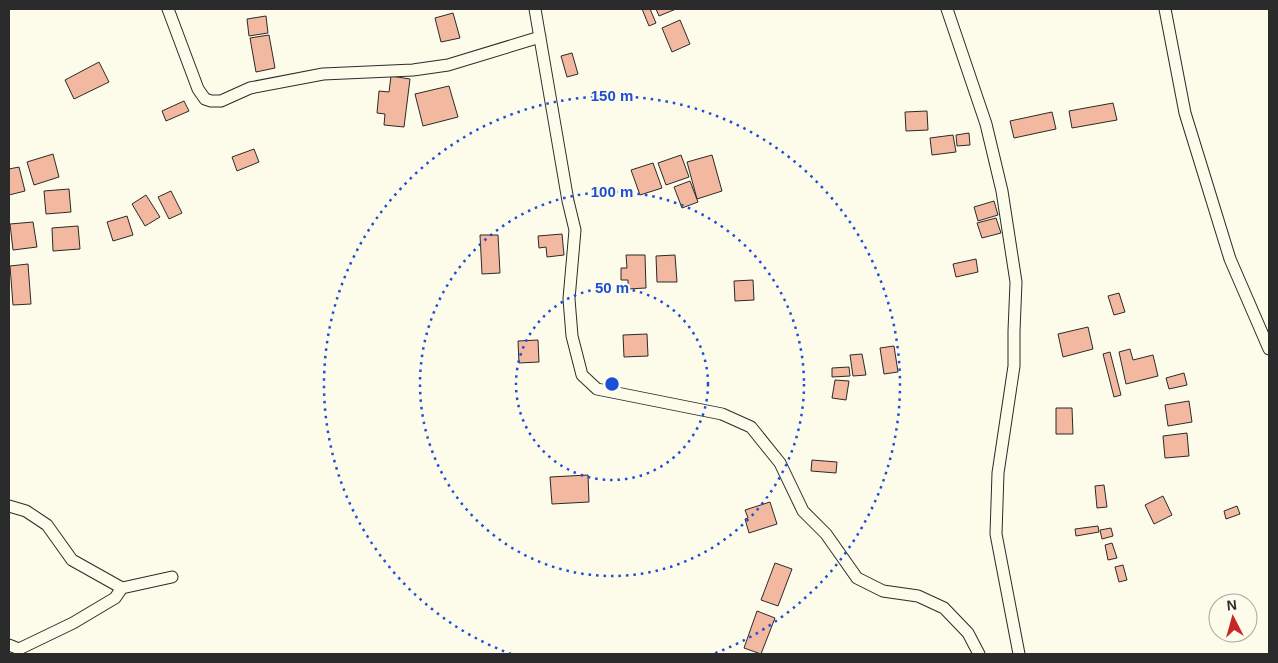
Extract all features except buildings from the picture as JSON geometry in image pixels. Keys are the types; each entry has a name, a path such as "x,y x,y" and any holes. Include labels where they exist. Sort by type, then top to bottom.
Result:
{"street":[{"path":"168,9 198,89 206,99 211,101 221,101 261,85 323,74 414,70 448,65 540,37"},
{"path":"535,9 568,200 575,230 569,298 572,336 582,375 597,389 722,414 751,427 780,463 803,511 826,534 857,578 883,592 918,596 944,608 968,633 979,654"},
{"path":"946,9 986,124 1002,191 1016,282 1014,366 998,473 996,534 1019,654"},
{"path":"1165,9 1185,113 1230,258 1269,349"},
{"path":"9,506 26,511 47,525 72,560 122,588 172,577"},
{"path":"9,644 19,648 73,623 115,598 122,588"}]}
